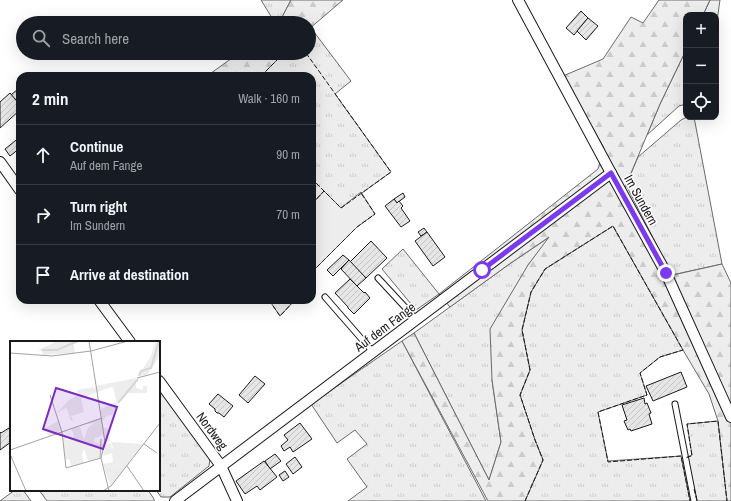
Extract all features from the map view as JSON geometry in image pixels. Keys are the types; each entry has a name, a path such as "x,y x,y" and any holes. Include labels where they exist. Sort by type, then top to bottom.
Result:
{"street":[{"name":"Im Sundern","path":"518,0 666,273 731,417"},
{"path":"0,162 16,184"},
{"name":"Auf dem Fange","path":"175,501 611,173"},
{"path":"102,304 129,341"},
{"name":"Nordweg","path":"160,382 221,466 237,501"}],"lane":[{"path":"378,278 416,320"},
{"path":"325,297 373,352"},
{"path":"675,404 694,501"}],"green space":[{"path":"261,0 291,0 283,16 271,16"},
{"path":"291,0 343,0 316,23 316,16 283,16"},
{"path":"659,0 710,0 704,12 683,12 683,56 660,104 626,185 623,200 664,277 722,264 731,283 731,501 727,501 718,421 709,394 613,226 545,269 531,292 522,330 530,370 520,395 543,460 525,501 488,501 402,341 414,333 489,480 501,442 492,380 490,329 528,265 549,237 450,307 439,294 598,169 604,148 563,76 603,59 631,17 643,23"},
{"path":"710,0 720,0 718,12 704,12"},
{"path":"316,35 351,81 335,94 391,172 341,208 324,191 316,200 316,72 265,72 277,60 316,60"},
{"path":"683,56 683,105 679,106 647,135"},
{"path":"229,60 277,60 265,72 213,72"},
{"path":"681,120 695,120 722,264 672,275 626,185 638,157"},
{"path":"613,226 683,350 660,357 640,373 647,395 598,412 608,461 681,456 690,501 525,501 543,460 520,395 530,370 522,330 531,292 545,269"},
{"path":"551,236 528,265 492,380 501,442 489,480 414,333"},
{"path":"403,249 439,294 416,310 382,269"},
{"path":"272,304 291,304 280,316"},
{"path":"402,341 486,501 348,501 367,487 347,459 367,444 355,430 337,443 311,404"},
{"path":"160,388 210,458 209,466 170,497 161,497 157,491 160,491"},
{"path":"718,421 727,501 697,501 687,457 692,455 687,424"},
{"path":"14,491 24,491 31,501 0,501"},
{"path":"40,491 149,491 154,499 154,501 47,501"}],"shaded area":[{"path":"324,191 341,208 361,192 375,214 357,227 316,268 316,200"}],"building":[{"path":"581,11 588,18 574,35 566,28"},
{"path":"588,18 598,26 586,40 577,31"},
{"path":"16,91 16,101 11,95"},
{"path":"10,93 16,100 16,114 0,128 0,102"},
{"path":"16,140 16,151 10,156 5,149"},
{"path":"403,193 405,197 397,203 394,199"},
{"path":"394,199 397,203 399,201 403,206 401,208 410,221 401,227 385,206"},
{"path":"424,228 427,232 421,236 418,232"},
{"path":"427,232 445,257 433,266 415,241"},
{"path":"371,241 387,258 366,278 350,262"},
{"path":"343,255 349,260 333,276 327,270"},
{"path":"349,260 366,278 357,286 341,269"},
{"path":"350,279 370,298 354,314 335,293"},
{"path":"681,372 687,387 653,401 646,386"},
{"path":"255,376 265,384 248,403 239,395"},
{"path":"218,394 233,406 224,417 217,413 209,404"},
{"path":"644,398 645,404 647,403 651,413 649,414 652,424 631,431 630,429 628,430 624,421 627,420 622,405"},
{"path":"300,423 312,439 293,452 290,447 284,451 281,446 288,440 284,435"},
{"path":"9,428 10,430 10,443 0,450 0,432 1,433"},
{"path":"275,454 281,461 270,469 265,461"},
{"path":"295,457 302,467 293,474 286,464"},
{"path":"264,461 277,477 260,490 257,486 245,494 236,481"},
{"path":"285,471 289,477 283,481 279,475"}],"fence":[{"path":"265,72 277,60"},
{"path":"311,60 391,172 341,208 316,183"},
{"path":"316,200 324,191 325,192"},
{"path":"316,268 357,227 375,214 361,193"},
{"path":"525,501 543,460 520,395 530,370 522,330 531,292 545,269 613,226 683,350 660,357 640,373 647,395 598,412 608,462 681,456 690,501"},
{"path":"272,304 280,316 291,304"},
{"path":"687,458 692,456 687,424 718,421 727,501"},
{"path":"694,489 697,501"}],"route":[{"path":"482,270 611,173 666,273"}]}
